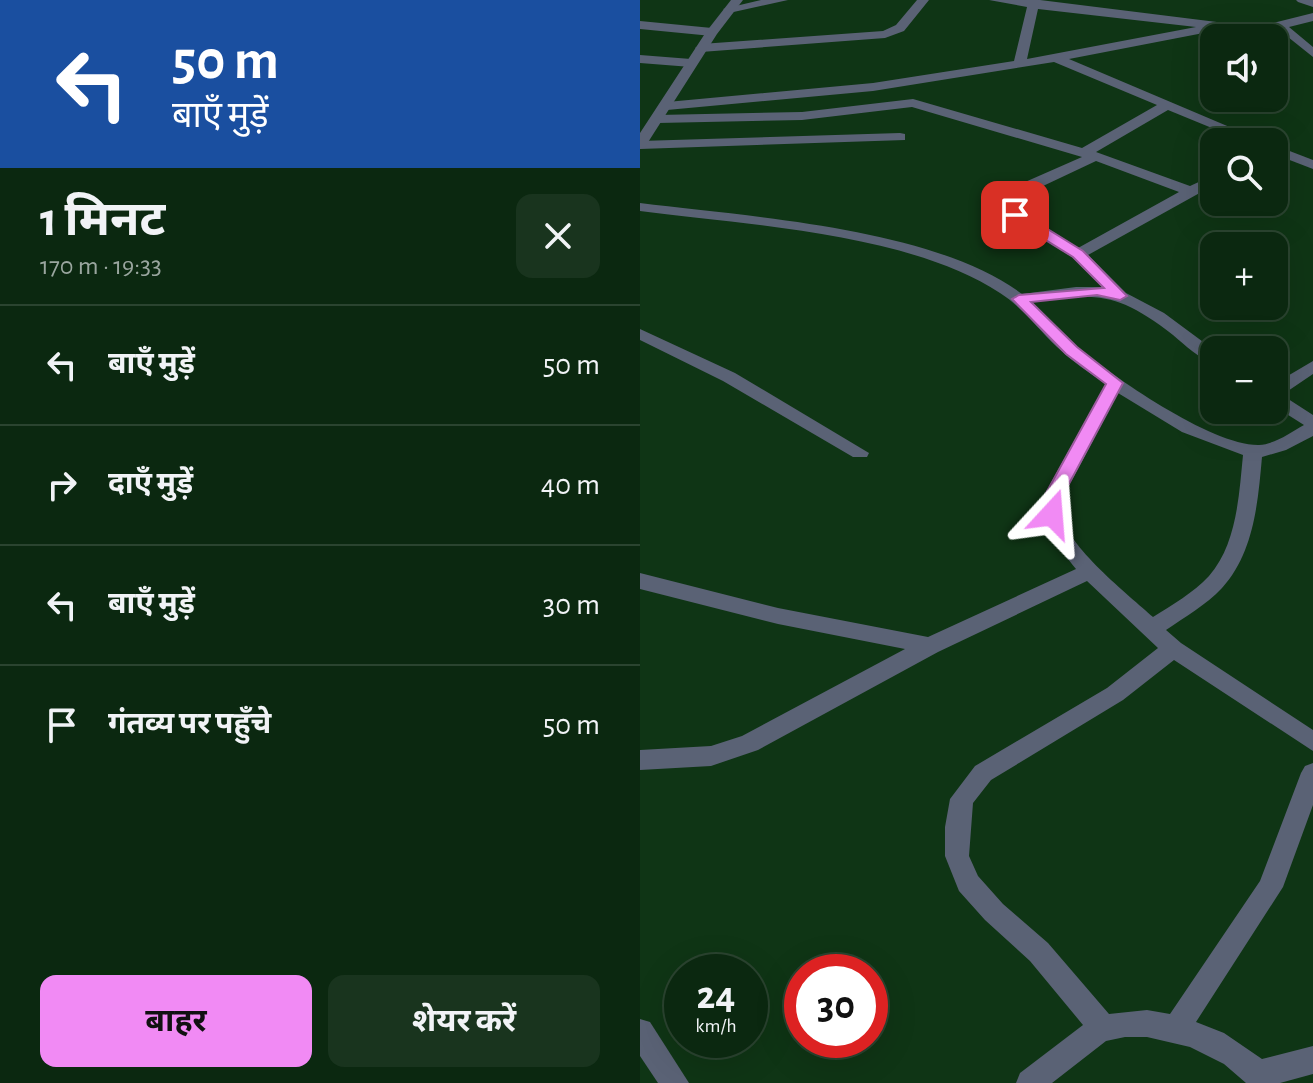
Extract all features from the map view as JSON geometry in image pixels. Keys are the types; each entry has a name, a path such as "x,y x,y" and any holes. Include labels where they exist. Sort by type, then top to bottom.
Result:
{"street":[{"path":"640,145 691,63 733,5 782,0"},
{"path":"701,48 885,34 900,28 923,0"},
{"path":"995,0 1206,24"},
{"path":"1302,0 1313,3"},
{"path":"1020,64 1033,2"},
{"path":"1288,25 1313,17"},
{"path":"640,25 712,32"},
{"path":"667,106 873,87 1055,58 1200,30"},
{"path":"1288,32 1313,53"},
{"path":"1055,58 1224,128"},
{"path":"640,59 691,63"},
{"path":"658,119 802,116 913,103 1090,154 1149,173 1191,192"},
{"path":"1120,296 1078,254 1015,215 1003,201 1007,195 1090,154 1167,105"},
{"path":"640,145 900,137"},
{"path":"1288,155 1313,165"},
{"path":"1078,254 1200,187"},
{"path":"640,207 885,244 977,275 1019,299 1072,351 1115,383 1181,422 1227,444 1253,451 1270,450 1313,426 1288,406"},
{"path":"1019,299 1097,291 1120,296 1140,305 1200,348"},
{"path":"640,334 729,377 860,453"},
{"path":"1288,385 1313,366"},
{"path":"1115,383 1054,495 1052,514 1058,532 1089,571 1173,649 1313,742"},
{"path":"1152,629 1216,582 1227,567 1237,544 1253,451"},
{"path":"640,760 711,756 750,743 930,646 1089,571"},
{"path":"640,581 778,616 930,646"},
{"path":"1103,1028 1039,952 994,912 968,883 957,856 957,827 962,799 983,773 1115,694 1173,649"},
{"path":"1177,1027 1270,887 1313,773"},
{"path":"1030,1083 1103,1028 1142,1023 1177,1027 1219,1047 1262,1078 1313,1060"},
{"path":"640,1032 675,1083"}],"route":[{"path":"1015,215 1078,254 1120,296 1097,291 1019,299 1072,351 1115,383 1054,495 1052,514"}]}
